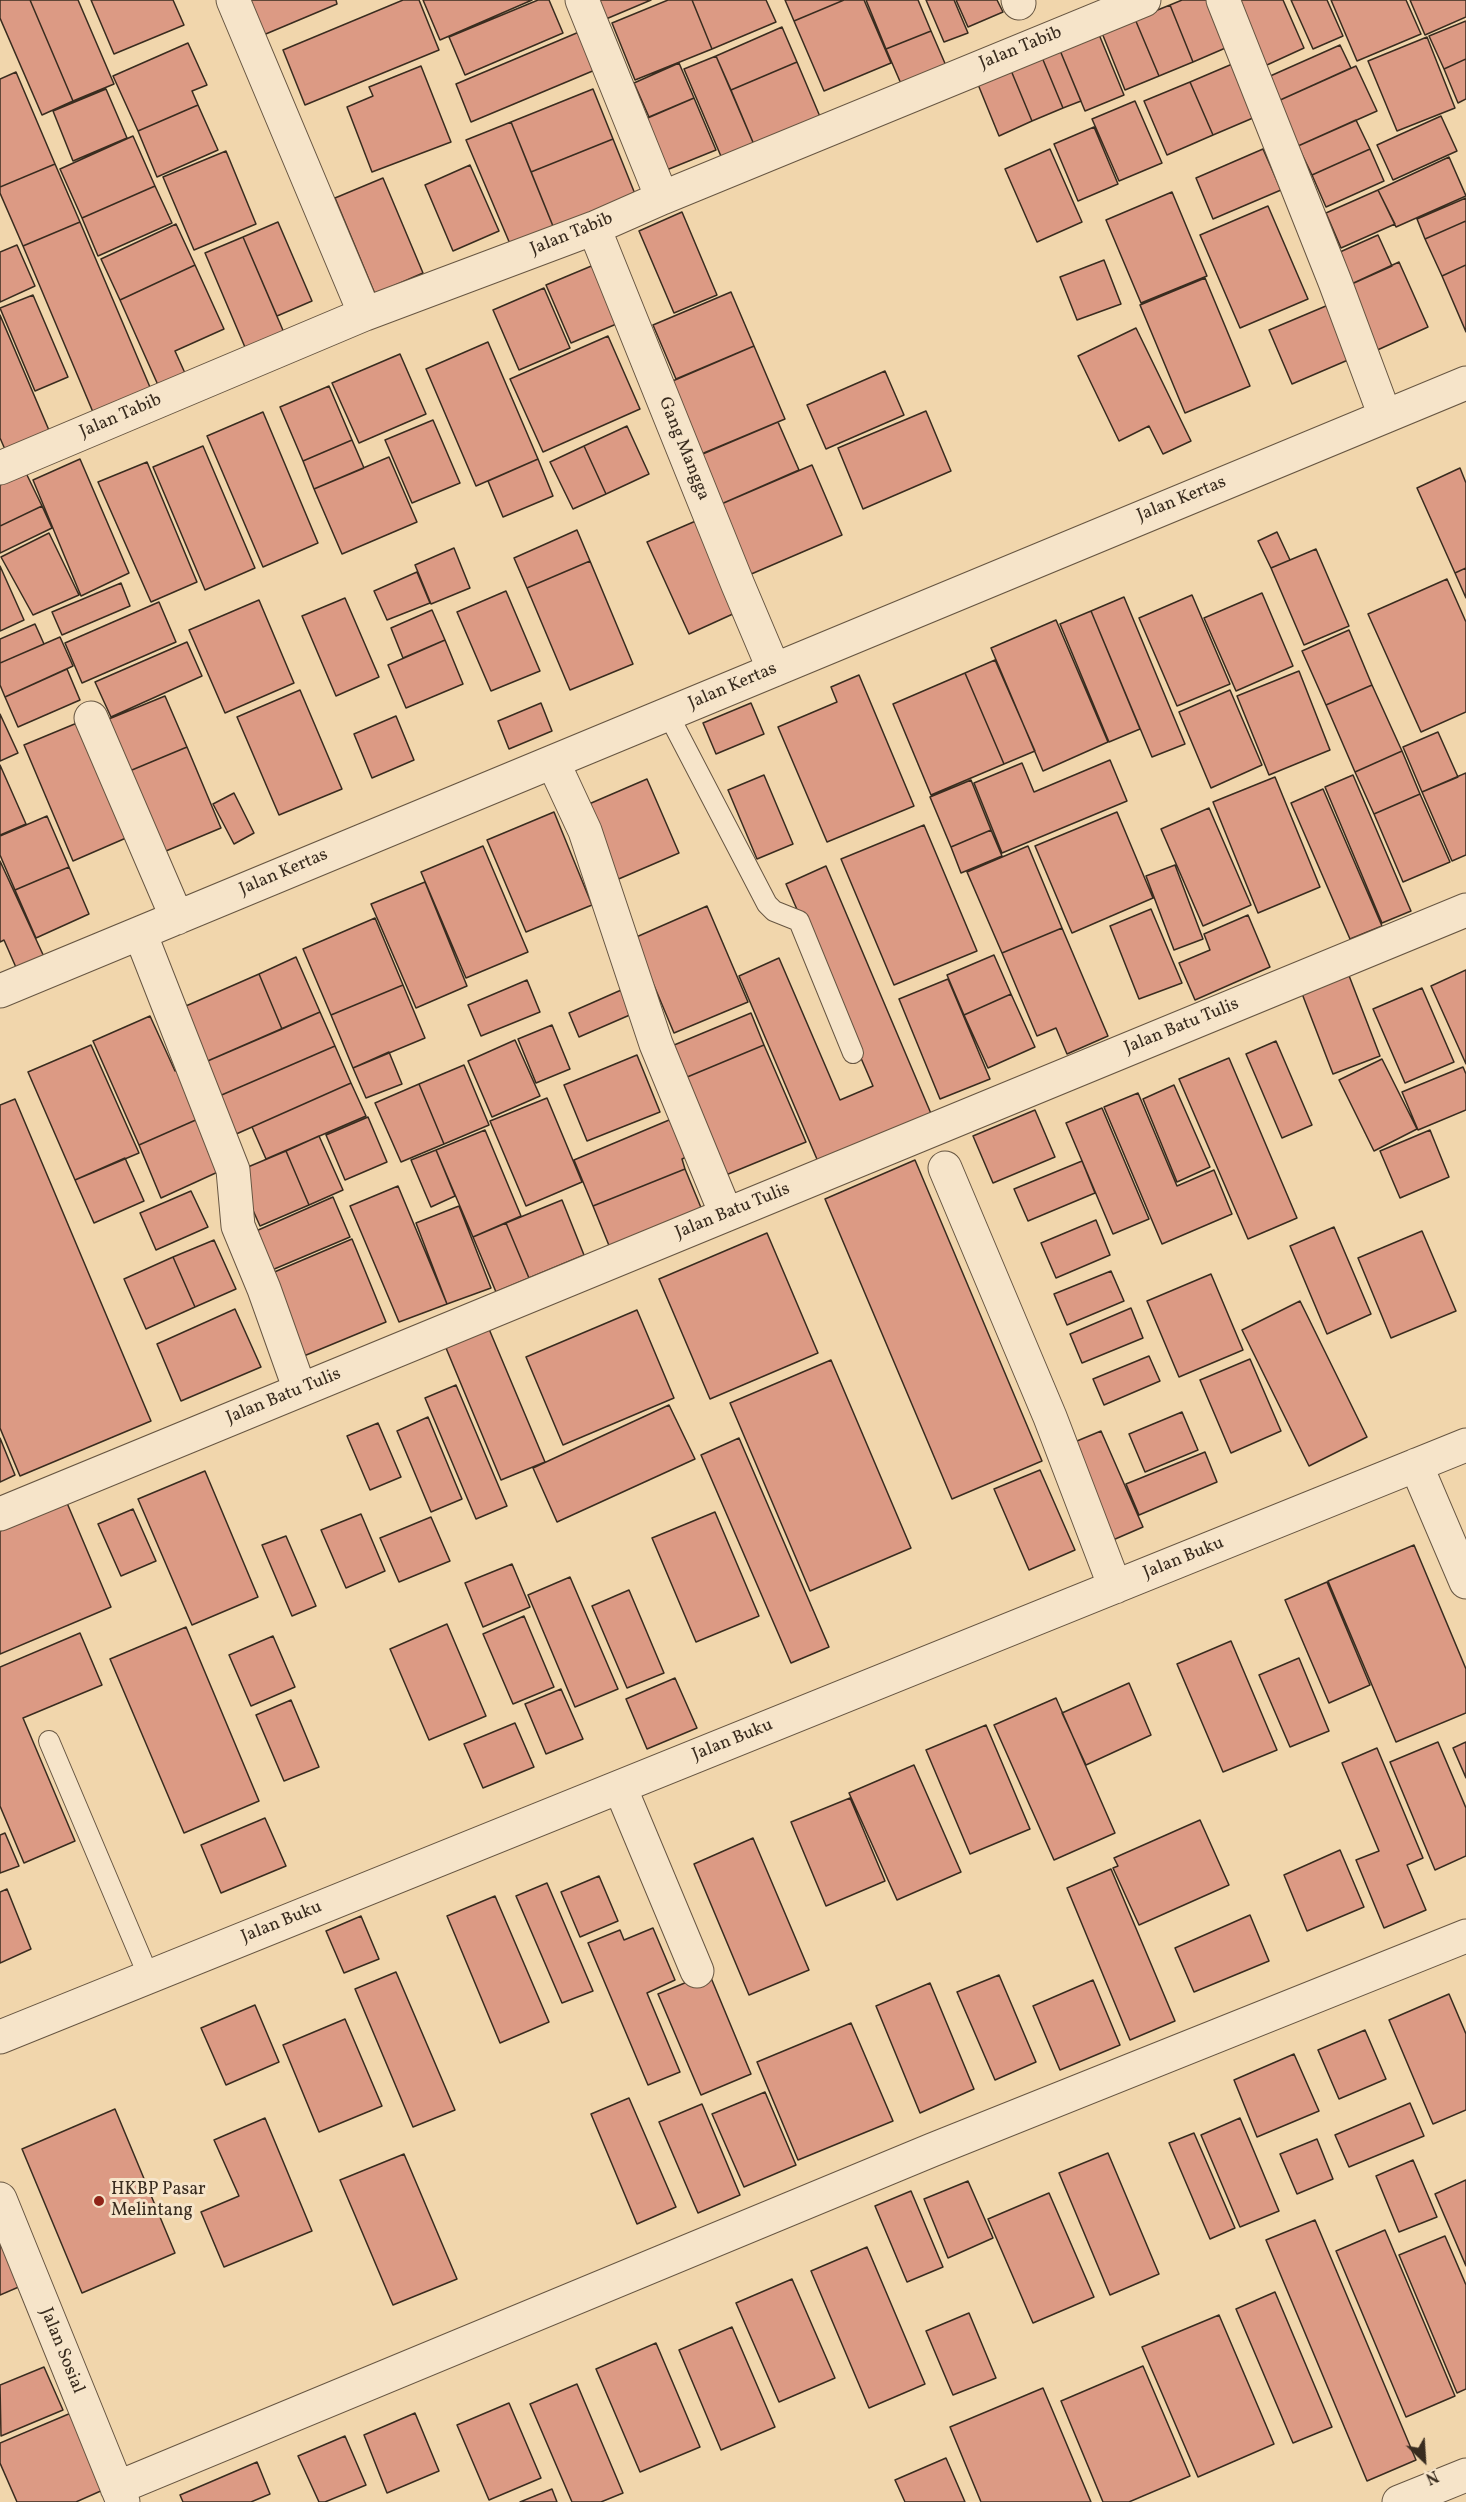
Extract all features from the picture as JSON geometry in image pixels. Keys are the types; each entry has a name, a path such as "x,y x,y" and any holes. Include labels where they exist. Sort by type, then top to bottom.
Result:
{"street":[{"path":"233,0 365,314"},
{"path":"582,0 662,198"},
{"name":"Jalan Tabib","path":"0,468 365,314 594,228 1144,0"},
{"path":"1223,0 1335,282 1385,416"},
{"name":"Gang Mangga","path":"594,228 774,670"},
{"name":"Jalan Kertas","path":"0,991 1466,383"},
{"path":"91,718 177,918"},
{"path":"553,762 585,831 656,1044 726,1214"},
{"name":"Jalan Batu Tulis","path":"0,1514 1466,910"},
{"path":"140,933 232,1170 238,1226 261,1280 300,1390"},
{"path":"945,1168 1050,1417 1115,1587"},
{"name":"Jalan Buku","path":"0,2037 1466,1445"},
{"path":"1416,1465 1466,1582"},
{"path":"620,1787 697,1971"},
{"path":"120,2495 932,2150 1466,1936"},
{"name":"Jalan Sosial","path":"0,2199 120,2495"},
{"path":"1399,2502 1466,2475"}],"lane":[{"path":"669,714 767,904 774,911 799,921 853,1053"},
{"path":"49,1740 149,1977"}],"building":[{"path":"0,0 30,0 73,101 42,115 0,18"},
{"path":"30,0 78,0 114,84 73,101"},
{"path":"91,0 173,0 184,25 114,54"},
{"path":"246,0 336,0 337,4 261,36"},
{"path":"403,0 419,0 439,50 305,105 283,50"},
{"path":"423,0 532,0 440,40"},
{"path":"538,0 549,0 563,33 465,75 449,37"},
{"path":"598,0 651,0 606,19"},
{"path":"668,0 692,0 712,49 635,80 612,23"},
{"path":"692,0 766,0 776,22 712,49"},
{"path":"785,0 844,0 794,21"},
{"path":"844,0 864,0 891,63 824,91 794,21"},
{"path":"866,0 918,0 931,31 886,49"},
{"path":"926,0 954,0 968,33 944,42"},
{"path":"956,0 997,0 1003,12 968,27"},
{"path":"1182,0 1219,0 1237,43 1193,62 1170,5"},
{"path":"1225,0 1283,0 1304,48 1256,70"},
{"path":"1291,0 1327,0 1343,36 1313,49"},
{"path":"1331,0 1406,0 1421,34 1357,61"},
{"path":"1410,0 1466,0 1466,17 1425,35"},
{"path":"1170,5 1193,62 1159,76 1135,19"},
{"path":"1135,19 1159,76 1125,90 1102,33"},
{"path":"1466,21 1466,59 1444,69 1429,36"},
{"path":"782,27 797,62 731,90 716,56"},
{"path":"931,31 950,75 905,93 886,49"},
{"path":"579,32 595,70 471,122 456,84"},
{"path":"1098,32 1124,95 1085,111 1059,48"},
{"path":"1427,37 1455,108 1397,131 1368,61"},
{"path":"188,43 207,85 192,91 198,105 138,131 113,76"},
{"path":"1340,45 1351,68 1278,101 1268,77"},
{"path":"1059,48 1081,101 1063,108 1041,55"},
{"path":"1041,55 1063,108 1032,121 1010,68"},
{"path":"716,56 755,147 723,161 684,69"},
{"path":"1466,59 1466,99 1458,103 1444,69"},
{"path":"797,62 821,119 755,147 731,90"},
{"path":"1237,62 1260,115 1213,135 1190,82"},
{"path":"679,63 694,98 649,117 634,83"},
{"path":"421,66 451,142 372,172 347,107 373,96 369,87"},
{"path":"1356,66 1377,111 1298,146 1278,101"},
{"path":"1010,68 1032,121 999,136 977,82"},
{"path":"16,72 55,164 0,187 0,79"},
{"path":"1190,82 1213,135 1167,155 1144,101"},
{"path":"106,89 127,138 73,161 53,111"},
{"path":"593,89 613,139 531,172 511,122"},
{"path":"694,98 716,150 664,171 643,120"},
{"path":"1135,101 1162,163 1119,181 1092,119"},
{"path":"198,105 218,150 157,177 138,131"},
{"path":"1441,116 1457,151 1393,180 1377,145"},
{"path":"1356,120 1370,149 1312,175 1298,146"},
{"path":"511,122 557,236 513,251 466,140"},
{"path":"1094,127 1118,184 1078,201 1054,144"},
{"path":"133,136 155,186 82,218 60,169"},
{"path":"613,139 639,204 557,236 531,172"},
{"path":"1050,149 1082,222 1037,242 1005,169"},
{"path":"1263,149 1281,190 1213,219 1196,178"},
{"path":"1370,149 1384,181 1326,207 1312,175"},
{"path":"226,151 256,224 194,250 163,177"},
{"path":"1449,157 1466,196 1396,227 1378,190"},
{"path":"55,164 80,222 23,246 0,193 0,187"},
{"path":"470,165 499,231 453,251 425,185"},
{"path":"383,178 423,273 375,294 335,198"},
{"path":"155,186 172,223 98,256 82,218"},
{"path":"1378,190 1395,224 1341,248 1326,213"},
{"path":"1172,192 1207,276 1141,303 1106,220"},
{"path":"1466,198 1466,221 1425,239 1417,219"},
{"path":"1268,206 1308,299 1240,328 1200,235"},
{"path":"682,212 717,295 674,313 639,231"},
{"path":"1466,221 1466,265 1442,276 1425,239"},
{"path":"80,222 155,399 98,424 23,246"},
{"path":"278,222 312,301 277,316 243,237"},
{"path":"176,224 195,265 120,300 101,259"},
{"path":"1378,235 1392,266 1345,287 1331,256"},
{"path":"243,237 288,342 250,359 205,253"},
{"path":"17,245 35,286 0,302 0,252"},
{"path":"1104,260 1121,304 1077,320 1060,277"},
{"path":"601,262 626,320 571,343 546,285"},
{"path":"1399,262 1428,327 1373,352 1345,287"},
{"path":"195,265 224,329 175,351 189,382 162,394 120,300"},
{"path":"1466,265 1466,332 1442,276"},
{"path":"1205,278 1250,386 1185,413 1140,305"},
{"path":"544,288 570,348 519,370 493,310"},
{"path":"731,292 754,346 676,379 653,325"},
{"path":"33,295 68,377 35,391 0,308"},
{"path":"1333,303 1355,357 1292,384 1269,330"},
{"path":"0,315 51,435 7,454 0,438"},
{"path":"1136,328 1191,441 1163,454 1149,426 1119,441 1078,356"},
{"path":"608,336 640,409 543,452 510,379"},
{"path":"488,342 538,459 476,486 426,369"},
{"path":"754,346 785,419 699,455 668,383"},
{"path":"400,354 426,414 359,443 332,383"},
{"path":"885,371 904,415 826,449 807,405"},
{"path":"329,386 352,440 303,461 280,407"},
{"path":"926,411 951,471 863,509 838,448"},
{"path":"263,412 318,543 263,567 207,436"},
{"path":"433,420 460,483 412,503 385,440"},
{"path":"778,422 799,470 719,505 698,456"},
{"path":"627,426 649,474 606,494 584,446"},
{"path":"352,440 364,468 314,489 303,461"},
{"path":"203,446 255,568 205,590 153,467"},
{"path":"584,446 606,494 573,509 550,462"},
{"path":"389,457 417,522 342,554 314,489"},
{"path":"80,459 129,573 81,596 33,480"},
{"path":"538,459 553,496 503,517 488,481"},
{"path":"147,462 197,582 151,602 98,482"},
{"path":"812,465 842,535 749,575 719,505"},
{"path":"1460,468 1466,483 1466,568 1455,573 1417,488"},
{"path":"26,473 42,506 0,526 0,485"},
{"path":"42,506 52,528 0,553 0,526"},
{"path":"705,517 746,608 689,634 647,542"},
{"path":"577,530 590,561 527,588 514,558"},
{"path":"1277,532 1290,560 1271,568 1258,541"},
{"path":"49,533 79,595 33,615 1,557"},
{"path":"454,548 470,588 431,604 415,565"},
{"path":"1316,549 1349,626 1304,645 1271,568"},
{"path":"590,561 633,664 570,690 527,588"},
{"path":"0,566 24,620 0,631"},
{"path":"1466,568 1466,598 1455,573"},
{"path":"417,572 430,603 387,620 374,591"},
{"path":"1447,579 1466,622 1466,712 1421,732 1368,614"},
{"path":"121,583 130,606 62,635 52,612"},
{"path":"506,591 540,671 491,691 457,612"},
{"path":"1262,593 1293,666 1236,691 1204,618"},
{"path":"1192,595 1230,684 1177,706 1139,618"},
{"path":"1124,597 1185,744 1152,757 1091,611"},
{"path":"345,598 379,677 336,696 302,616"},
{"path":"259,600 294,683 225,713 189,630"},
{"path":"159,602 176,642 82,683 65,643"},
{"path":"432,610 445,640 403,658 391,628"},
{"path":"1091,611 1140,729 1109,742 1060,624"},
{"path":"1056,620 1108,742 1043,771 991,648"},
{"path":"35,624 44,644 0,663 0,639"},
{"path":"1349,630 1372,685 1326,705 1302,651"},
{"path":"60,637 73,666 5,697 0,685 0,663"},
{"path":"445,640 463,684 406,708 388,665"},
{"path":"187,642 202,676 111,717 95,682"},
{"path":"995,660 1035,751 1004,764 965,673"},
{"path":"67,669 80,700 18,727 5,697"},
{"path":"1299,671 1330,750 1269,775 1237,696"},
{"path":"965,673 1004,764 931,795 893,704"},
{"path":"859,675 914,806 827,842 778,727 837,702 831,687"},
{"path":"1372,685 1402,751 1355,772 1326,705"},
{"path":"300,690 342,789 279,815 237,717"},
{"path":"1230,690 1262,765 1211,788 1179,712"},
{"path":"165,696 187,747 120,775 99,723"},
{"path":"541,703 552,731 509,749 498,721"},
{"path":"751,703 764,734 716,754 703,723"},
{"path":"0,714 18,753 0,761"},
{"path":"396,716 414,760 372,778 354,734"},
{"path":"77,723 126,838 73,861 24,745"},
{"path":"1438,732 1458,777 1422,792 1403,747"},
{"path":"187,747 221,828 154,856 120,775"},
{"path":"1402,751 1420,794 1374,814 1355,772"},
{"path":"1110,760 1127,801 1002,853 974,783 1022,763 1034,792"},
{"path":"0,765 26,824 0,835"},
{"path":"1466,773 1466,855 1452,861 1422,792"},
{"path":"764,775 793,844 757,859 728,790"},
{"path":"1353,775 1411,911 1382,923 1325,787"},
{"path":"1275,777 1320,887 1258,913 1213,802"},
{"path":"647,779 679,853 614,881 582,807"},
{"path":"971,780 991,830 951,847 930,797"},
{"path":"1323,789 1382,926 1350,939 1291,803"},
{"path":"234,793 254,833 234,844 213,804"},
{"path":"1420,794 1450,862 1403,882 1374,814"},
{"path":"1209,808 1251,905 1203,926 1161,829"},
{"path":"554,812 592,905 526,932 487,840"},
{"path":"1117,812 1153,898 1072,933 1035,846"},
{"path":"47,816 69,867 15,890 0,855 0,836"},
{"path":"924,825 977,951 894,985 841,859"},
{"path":"991,830 1002,856 961,873 951,847"},
{"path":"483,846 528,952 466,978 421,872"},
{"path":"1028,846 1062,928 1002,953 967,872"},
{"path":"0,861 45,959 18,972 4,940 0,942"},
{"path":"1175,865 1203,939 1174,950 1146,876"},
{"path":"826,866 935,1123 822,1171 739,976 779,958 840,1100 873,1086 786,884"},
{"path":"69,867 89,914 36,938 15,890"},
{"path":"425,882 467,986 416,1008 371,904"},
{"path":"707,906 748,1002 674,1033 634,938"},
{"path":"1151,909 1182,983 1139,999 1110,926"},
{"path":"1248,915 1270,967 1195,1000 1179,963 1210,950 1204,934"},
{"path":"375,918 403,985 331,1015 303,949"},
{"path":"1062,928 1108,1036 1067,1054 1056,1028 1037,1036 1002,953"},
{"path":"994,955 1011,994 964,1015 947,975"},
{"path":"296,957 320,1012 282,1029 259,974"},
{"path":"1466,970 1466,1064 1431,986"},
{"path":"1348,973 1380,1056 1333,1074 1301,991"},
{"path":"259,974 282,1029 203,1063 179,1009"},
{"path":"948,979 990,1079 940,1099 899,999"},
{"path":"527,980 540,1012 481,1036 468,1005"},
{"path":"403,985 425,1038 353,1068 331,1015"},
{"path":"628,987 639,1011 579,1037 569,1013"},
{"path":"1422,988 1454,1062 1405,1083 1373,1009"},
{"path":"1011,994 1035,1047 988,1068 964,1015"},
{"path":"320,1012 335,1046 217,1097 203,1063"},
{"path":"751,1013 764,1045 680,1080 667,1048"},
{"path":"150,1016 175,1071 188,1066 198,1119 139,1145 93,1041"},
{"path":"552,1025 570,1069 536,1083 518,1039"},
{"path":"515,1040 540,1096 492,1117 468,1061"},
{"path":"1276,1041 1312,1125 1282,1138 1246,1054"},
{"path":"91,1045 139,1153 75,1180 28,1072"},
{"path":"764,1045 806,1142 721,1177 680,1080"},
{"path":"335,1046 351,1083 234,1135 217,1097"},
{"path":"389,1052 402,1084 366,1098 353,1068"},
{"path":"637,1055 660,1112 587,1141 564,1085"},
{"path":"1229,1058 1297,1218 1248,1239 1179,1079"},
{"path":"1382,1059 1417,1129 1374,1151 1339,1080"},
{"path":"464,1065 489,1125 444,1144 419,1084"},
{"path":"1463,1067 1466,1074 1466,1110 1418,1130 1402,1092"},
{"path":"351,1083 366,1116 266,1159 252,1127"},
{"path":"419,1084 444,1144 401,1162 375,1103"},
{"path":"1174,1085 1210,1167 1177,1182 1143,1099"},
{"path":"1138,1093 1177,1186 1214,1170 1232,1214 1162,1244 1104,1107"},
{"path":"547,1098 582,1182 526,1206 490,1121"},
{"path":"15,1099 151,1421 20,1476 0,1428 0,1105"},
{"path":"1102,1108 1149,1219 1113,1234 1066,1123"},
{"path":"1035,1110 1055,1157 993,1183 973,1136"},
{"path":"681,1115 697,1152 682,1159 685,1169 593,1206 574,1160"},
{"path":"368,1117 387,1162 345,1180 326,1135"},
{"path":"198,1119 220,1171 161,1198 139,1145"},
{"path":"485,1130 521,1216 473,1237 436,1150"},
{"path":"1430,1130 1449,1177 1400,1198 1380,1151"},
{"path":"319,1136 343,1190 309,1205 286,1151"},
{"path":"436,1150 455,1196 431,1207 411,1160"},
{"path":"286,1151 309,1205 260,1226 236,1172"},
{"path":"125,1158 144,1201 94,1223 75,1180"},
{"path":"915,1160 1042,1461 952,1499 825,1199"},
{"path":"1082,1161 1095,1193 1028,1221 1014,1189"},
{"path":"685,1169 702,1210 610,1248 593,1206"},
{"path":"398,1186 447,1304 399,1322 350,1206"},
{"path":"191,1191 208,1227 156,1250 140,1213"},
{"path":"333,1197 350,1237 272,1270 256,1231"},
{"path":"562,1200 584,1255 529,1278 506,1223"},
{"path":"459,1206 491,1288 447,1304 416,1223"},
{"path":"1096,1220 1110,1255 1056,1278 1041,1243"},
{"path":"506,1223 529,1278 496,1292 473,1237"},
{"path":"1334,1227 1371,1314 1327,1334 1290,1246"},
{"path":"1422,1231 1456,1311 1391,1338 1358,1258"},
{"path":"767,1233 818,1353 710,1399 659,1279"},
{"path":"352,1239 386,1322 299,1358 265,1276"},
{"path":"214,1240 236,1289 195,1307 173,1257"},
{"path":"173,1257 195,1307 146,1329 124,1279"},
{"path":"1111,1271 1124,1301 1067,1325 1054,1294"},
{"path":"1211,1274 1243,1350 1179,1377 1147,1301"},
{"path":"1300,1301 1367,1437 1309,1466 1242,1330"},
{"path":"1131,1308 1143,1338 1082,1363 1070,1334"},
{"path":"235,1309 261,1367 181,1401 157,1344"},
{"path":"637,1310 674,1398 563,1445 526,1357"},
{"path":"489,1329 545,1462 501,1480 446,1348"},
{"path":"1149,1356 1160,1381 1104,1405 1093,1379"},
{"path":"1250,1359 1281,1431 1231,1453 1200,1380"},
{"path":"831,1360 911,1548 810,1591 730,1403"},
{"path":"456,1385 507,1506 476,1519 425,1398"},
{"path":"669,1405 695,1459 557,1522 533,1468"},
{"path":"1182,1412 1198,1450 1145,1472 1129,1434"},
{"path":"428,1417 462,1499 431,1512 397,1431"},
{"path":"378,1423 401,1477 370,1490 347,1436"},
{"path":"1101,1431 1143,1527 1106,1543 1065,1446"},
{"path":"0,1438 15,1475 0,1482"},
{"path":"739,1438 829,1647 791,1663 701,1455"},
{"path":"1205,1452 1217,1482 1139,1515 1126,1484"},
{"path":"1040,1470 1075,1550 1029,1570 994,1489"},
{"path":"205,1471 258,1597 192,1625 138,1499"},
{"path":"67,1503 111,1607 0,1654 0,1531"},
{"path":"133,1509 156,1561 121,1576 98,1524"},
{"path":"715,1512 759,1616 696,1642 652,1538"},
{"path":"361,1514 385,1571 346,1588 321,1530"},
{"path":"431,1517 450,1561 399,1582 380,1538"},
{"path":"286,1536 316,1606 292,1616 262,1545"},
{"path":"1414,1545 1466,1669 1466,1713 1396,1742 1328,1581"},
{"path":"512,1564 530,1607 483,1627 465,1583"},
{"path":"570,1577 618,1689 575,1707 528,1595"},
{"path":"1327,1582 1370,1685 1329,1703 1285,1600"},
{"path":"629,1590 664,1673 627,1688 592,1606"},
{"path":"524,1616 554,1687 513,1704 483,1634"},
{"path":"447,1624 486,1716 429,1740 390,1649"},
{"path":"186,1627 259,1801 184,1833 110,1659"},
{"path":"80,1633 102,1685 23,1718 75,1841 24,1863 0,1806 0,1667"},
{"path":"273,1636 295,1687 251,1706 229,1655"},
{"path":"1231,1641 1277,1750 1223,1772 1177,1664"},
{"path":"1299,1658 1329,1731 1290,1747 1259,1675"},
{"path":"675,1678 697,1728 647,1749 626,1699"},
{"path":"1129,1683 1151,1735 1086,1765 1062,1713"},
{"path":"561,1689 583,1739 546,1754 525,1704"},
{"path":"1056,1698 1115,1833 1054,1860 994,1725"},
{"path":"291,1700 319,1767 284,1781 256,1715"},
{"path":"515,1723 534,1767 483,1788 464,1744"},
{"path":"986,1725 1030,1829 970,1854 926,1750"},
{"path":"1438,1742 1466,1808 1466,1856 1435,1870 1390,1762"},
{"path":"1466,1742 1466,1778 1453,1748"},
{"path":"1377,1748 1423,1858 1407,1865 1426,1910 1384,1928 1356,1860 1379,1851 1342,1763"},
{"path":"914,1765 961,1872 897,1900 849,1793"},
{"path":"850,1798 885,1881 826,1906 791,1822"},
{"path":"265,1818 286,1866 221,1893 201,1845"},
{"path":"1200,1820 1229,1885 1139,1925 1113,1868 1118,1866 1114,1858"},
{"path":"5,1833 19,1866 0,1873 0,1835"},
{"path":"753,1838 809,1970 749,1995 694,1864"},
{"path":"1340,1850 1364,1907 1307,1931 1284,1875"},
{"path":"1111,1869 1175,2021 1130,2040 1067,1888"},
{"path":"599,1876 618,1921 580,1937 561,1892"},
{"path":"547,1883 593,1991 562,2003 516,1896"},
{"path":"7,1889 31,1949 0,1963 0,1892"},
{"path":"495,1896 549,2022 500,2043 447,1916"},
{"path":"1250,1915 1269,1961 1194,1992 1175,1948"},
{"path":"361,1916 379,1959 344,1973 326,1931"},
{"path":"653,1928 675,1980 647,1993 680,2072 648,2085 588,1943 620,1930 624,1940"},
{"path":"396,1972 455,2110 413,2127 355,1989"},
{"path":"709,1973 751,2074 701,2095 658,1994"},
{"path":"999,1975 1036,2062 995,2080 957,1992"},
{"path":"1093,1980 1120,2045 1060,2070 1033,2006"},
{"path":"930,1983 974,2089 920,2113 876,2006"},
{"path":"1449,1994 1466,2034 1466,2110 1433,2124 1389,2020"},
{"path":"255,2005 279,2062 226,2085 201,2028"},
{"path":"345,2019 382,2106 319,2132 283,2045"},
{"path":"851,2023 893,2121 798,2160 757,2062"},
{"path":"1365,2030 1386,2079 1339,2099 1318,2050"},
{"path":"1294,2054 1319,2111 1257,2137 1234,2080"},
{"path":"765,2092 796,2165 744,2187 712,2114"},
{"path":"629,2098 676,2207 637,2224 591,2114"},
{"path":"1410,2103 1424,2136 1349,2167 1335,2135"},
{"path":"702,2104 740,2195 698,2213 659,2122"},
{"name":"HKBP Pasar Melintang","path":"115,2109 175,2253 82,2293 22,2149"},
{"path":"265,2118 312,2231 224,2267 201,2212 239,2196 214,2140"},
{"path":"1240,2118 1279,2211 1240,2227 1201,2135"},
{"path":"1194,2133 1235,2228 1210,2239 1169,2143"},
{"path":"1317,2139 1333,2179 1297,2194 1280,2154"},
{"path":"1108,2153 1159,2274 1110,2295 1059,2173"},
{"path":"404,2154 457,2279 393,2305 340,2180"},
{"path":"1413,2160 1437,2217 1399,2232 1376,2176"},
{"path":"1466,2180 1466,2266 1435,2194"},
{"path":"968,2181 993,2238 948,2258 924,2199"},
{"path":"911,2191 943,2267 907,2282 875,2206"},
{"path":"1049,2193 1094,2297 1033,2323 988,2219"},
{"path":"1315,2220 1416,2460 1367,2481 1266,2240"},
{"path":"1385,2230 1455,2396 1406,2417 1336,2251"},
{"path":"0,2236 21,2286 0,2295"},
{"path":"1445,2236 1466,2285 1466,2389 1457,2393 1399,2255"},
{"path":"867,2247 925,2384 869,2408 811,2271"},
{"path":"792,2279 835,2378 779,2402 736,2303"},
{"path":"1275,2292 1332,2427 1293,2443 1236,2309"},
{"path":"969,2313 996,2378 953,2395 926,2331"},
{"path":"1219,2315 1274,2444 1198,2477 1142,2347"},
{"path":"732,2327 775,2427 721,2450 679,2350"},
{"path":"656,2343 700,2447 640,2472 596,2369"},
{"path":"1143,2366 1190,2476 1129,2502 1103,2502 1061,2401"},
{"path":"44,2367 63,2410 1,2436 0,2385"},
{"path":"577,2384 623,2493 601,2502 572,2502 530,2404"},
{"path":"1043,2388 1091,2502 981,2502 950,2427"},
{"path":"509,2403 541,2478 489,2500 457,2425"},
{"path":"71,2413 103,2490 76,2502 17,2502 0,2463 0,2443"},
{"path":"415,2413 439,2471 387,2493 364,2435"},
{"path":"345,2436 366,2485 325,2502 319,2502 298,2456"},
{"path":"946,2458 965,2502 905,2502 895,2480"},
{"path":"257,2462 270,2494 251,2502 183,2502 180,2495"},
{"path":"552,2489 557,2502 520,2502"}],"place":[{"name":"HKBP Pasar Melintang","path":"99,2201"}]}
